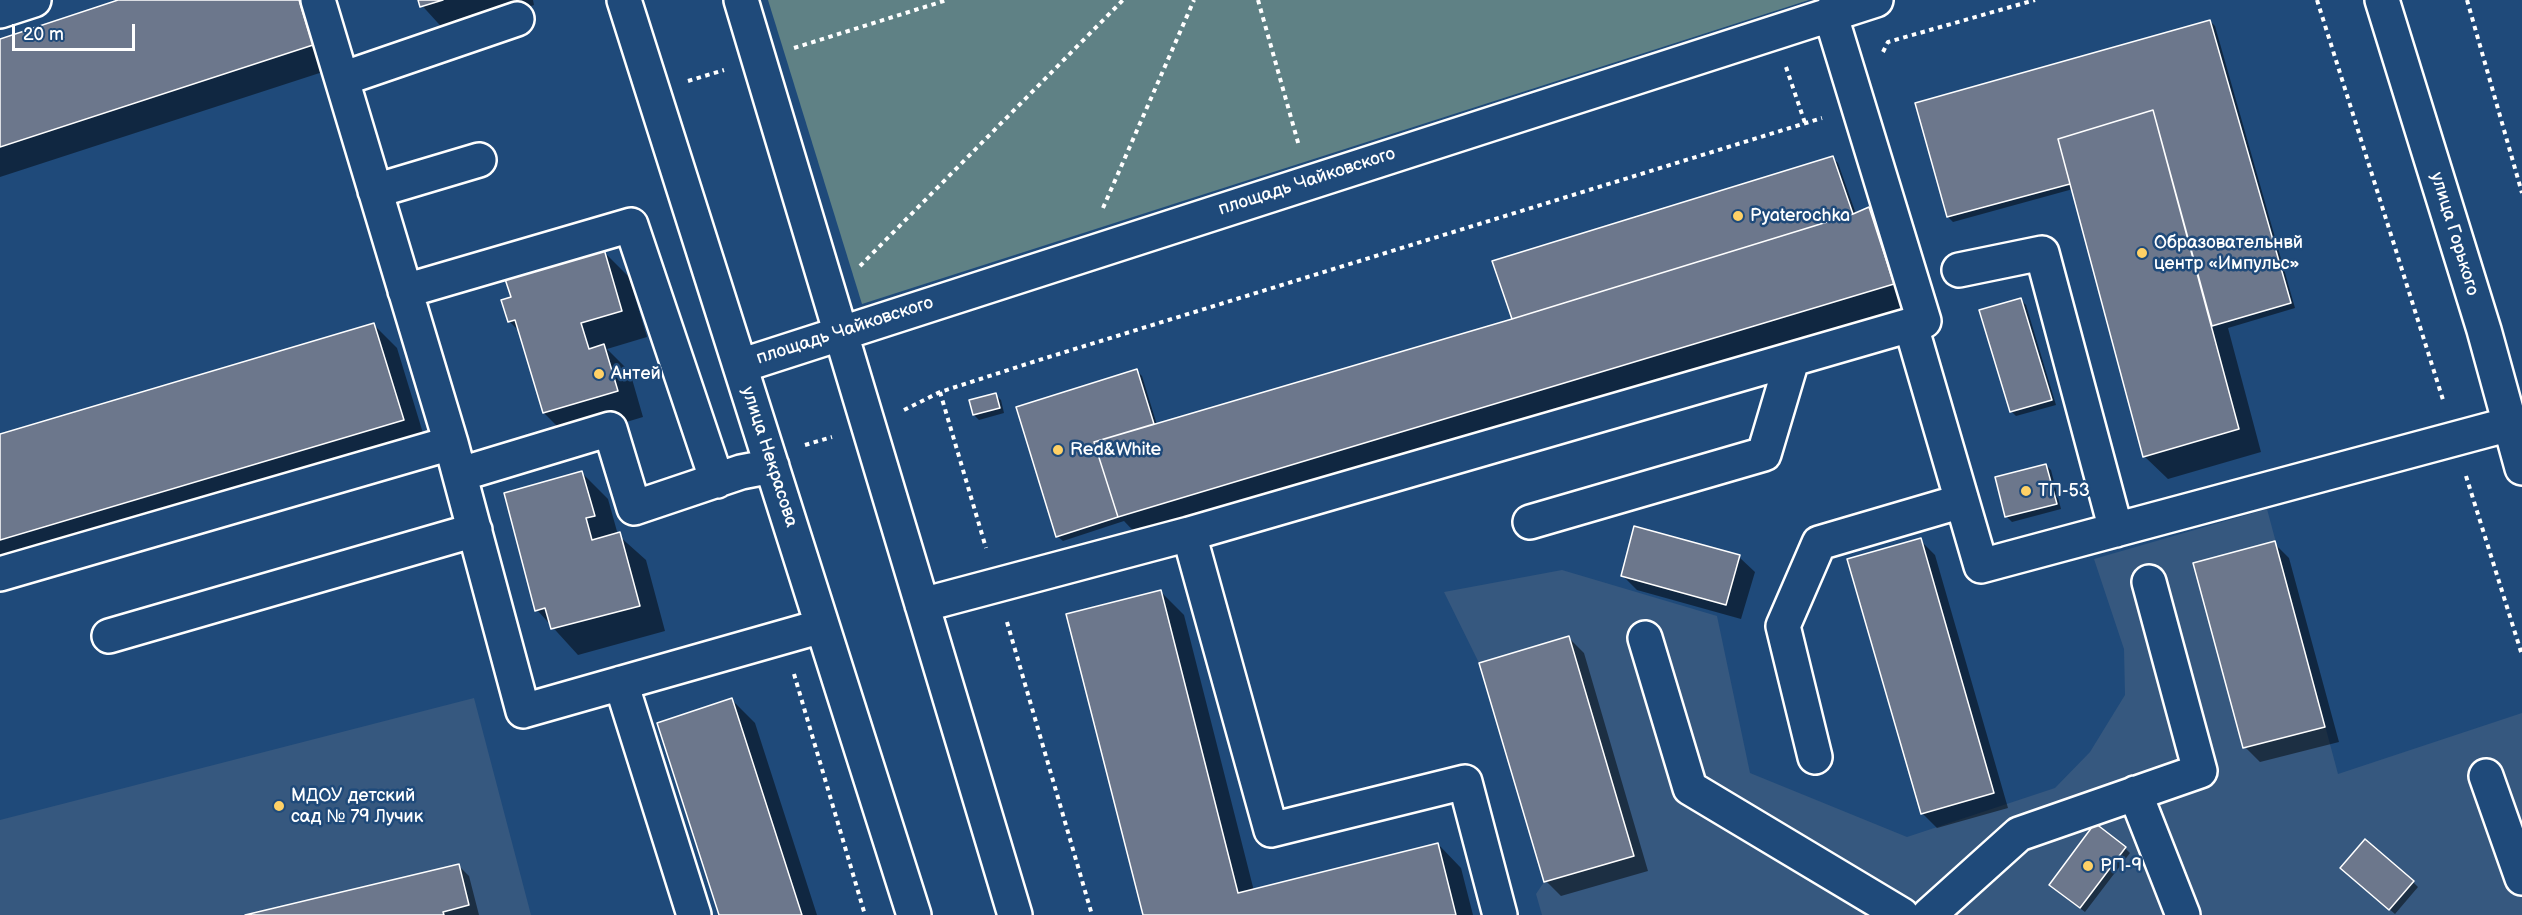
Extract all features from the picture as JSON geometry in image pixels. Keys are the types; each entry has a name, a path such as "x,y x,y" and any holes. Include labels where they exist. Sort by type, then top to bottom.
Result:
{"street":[{"path":"0,11 34,0"},
{"path":"318,0 461,474 523,711 822,626"},
{"name":"улица Некрасова","path":"624,0 914,915"},
{"path":"741,0 1016,915"},
{"name":"площадь Чайковского","path":"740,366 1876,0"},
{"name":"улица Горького","path":"2382,0 2484,330 2522,468"},
{"path":"922,605 1189,534 1924,321 1830,13"},
{"path":"342,80 517,19"},
{"path":"375,191 479,160"},
{"path":"405,291 631,225 717,481"},
{"path":"1959,270 2043,253 2116,530"},
{"path":"1911,326 1981,566 2510,424"},
{"path":"1530,522 1764,453 1792,360"},
{"path":"461,474 610,429 634,508 770,461"},
{"path":"0,574 451,443"},
{"path":"1815,757 1783,626 1819,543 1962,501"},
{"path":"109,636 475,530"},
{"path":"1189,534 1271,830 1465,782 1500,915"},
{"path":"1929,915 2019,834 2200,771 2150,582"},
{"path":"1645,638 1690,788 1902,915"},
{"path":"621,683 694,915"},
{"path":"2486,776 2522,878"},
{"path":"2135,793 2183,915"}],"path":[{"path":"830,296 1123,0"},
{"path":"1083,254 1194,0"},
{"path":"1258,0 1309,181"},
{"path":"770,461 869,427 940,392 1836,114 1857,102 1888,42 2035,0"},
{"path":"2317,0 2522,655"},
{"path":"2467,0 2522,193"},
{"path":"940,392 1092,915"}],"shaded area":[{"path":"2267,509 2338,774 2522,713 2522,915 1542,915 1536,894 1544,882 1479,663 1444,592 1562,570 1717,616 1750,773 1907,837 2055,788 2090,752 2125,695 2124,649 2094,559"},
{"name":"МДОУ детский сад № 79 Лучик","path":"474,698 531,915 0,915 0,820"}],"green space":[{"path":"768,0 1809,0 862,304"}],"building":[{"path":"118,0 299,0 313,45 0,147 0,39"},
{"path":"418,0 443,0 420,7"},
{"path":"2210,20 2291,303 2212,326 2153,110 2058,139 2070,184 1947,217 1915,103"},
{"path":"2153,110 2239,429 2143,457 2058,139"},
{"path":"1833,156 1853,214 1512,319 1492,261"},
{"path":"1869,207 1894,284 1118,517 1094,442 1512,319 1853,214"},
{"path":"604,249 622,311 581,323 589,349 604,344 618,391 543,413 515,320 508,322 501,300 511,297 505,279"},
{"path":"2021,298 2052,400 2010,412 1979,310"},
{"path":"374,323 404,420 0,540 0,434"},
{"path":"1137,369 1154,424 1094,442 1118,517 1056,537 1016,407"},
{"path":"996,393 1000,408 973,415 969,400"},
{"name":"ТП-53","path":"2046,464 2057,504 2005,517 1995,477"},
{"path":"582,471 595,516 586,518 592,540 620,532 640,606 551,629 545,608 535,611 504,493"},
{"path":"1634,526 1740,555 1726,605 1621,576"},
{"path":"1921,538 1994,793 1921,814 1847,559"},
{"path":"2275,541 2325,727 2243,748 2193,563"},
{"path":"1161,590 1238,893 1438,843 1456,915 1143,915 1066,614"},
{"path":"1569,636 1634,856 1544,882 1479,663"},
{"path":"732,698 802,915 719,915 657,723"},
{"name":"РП-9","path":"2095,823 2126,847 2080,908 2049,885"},
{"path":"2365,839 2414,881 2389,910 2340,868"},
{"path":"459,864 469,905 443,912 444,915 245,915"}],"place":[{"name":"Pyaterochka","path":"1738,216"},
{"name":"Образовательнвй центр «Импульс»","path":"2142,253"},
{"name":"Антей","path":"599,374"},
{"name":"Red&White","path":"1058,450"},
{"name":"ТП-53","path":"2026,491"},
{"name":"МДОУ детский сад № 79 Лучик","path":"279,806"},
{"name":"РП-9","path":"2088,866"}]}
